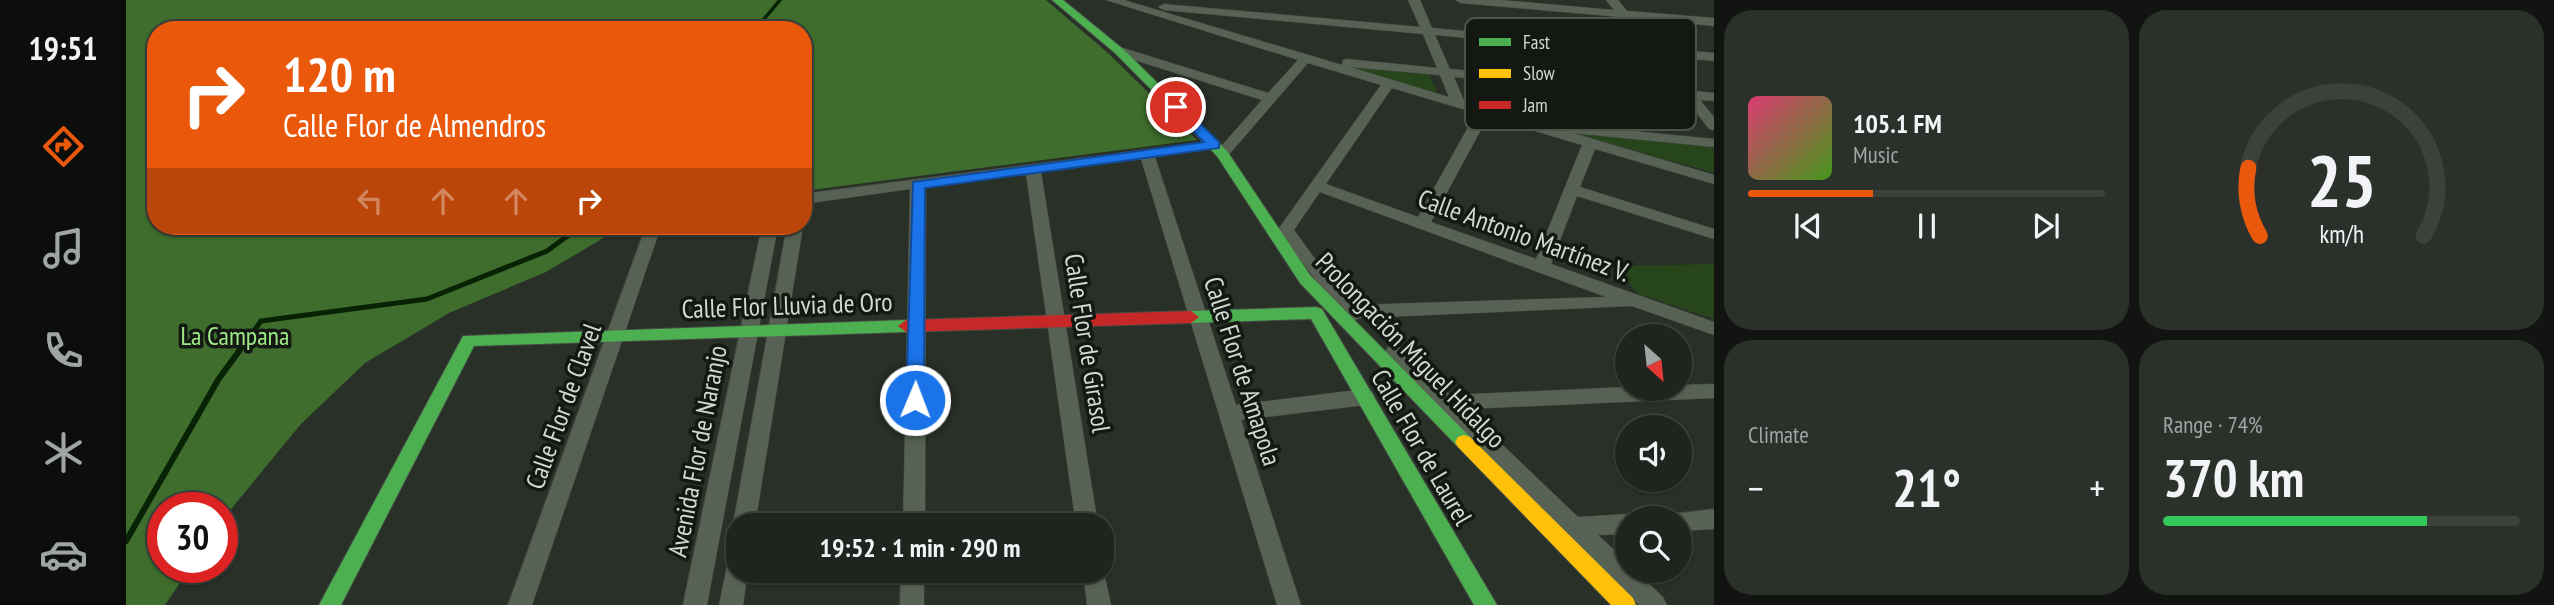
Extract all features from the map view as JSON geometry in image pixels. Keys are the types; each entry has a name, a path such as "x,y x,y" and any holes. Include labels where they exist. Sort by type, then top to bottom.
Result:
{"street":[{"path":"1057,0 1119,51 1218,149 1282,236 1318,275 1334,312 1574,527 1655,605"},
{"path":"1414,0 1459,104"},
{"path":"1461,0 1668,18"},
{"path":"1612,0 1626,18"},
{"path":"1119,2 1221,6 1465,34"},
{"path":"1119,2 1465,106"},
{"path":"1696,20 1714,22"},
{"path":"1119,51 1271,98"},
{"path":"1696,55 1714,57"},
{"path":"1305,59 1465,74"},
{"path":"812,198 1146,153 1218,149 1271,98 1305,59"},
{"path":"1282,236 1389,83"},
{"path":"1696,96 1714,97"},
{"path":"1696,104 1714,126"},
{"path":"1422,225 1474,130"},
{"path":"1547,130 1714,180"},
{"path":"1586,130 1714,143"},
{"path":"1541,267 1590,143"},
{"name":"Calle Flor de Amapola","path":"1146,153 1289,605"},
{"name":"Calle Flor de Girasol","path":"1033,169 1085,513"},
{"path":"914,513 918,185"},
{"name":"Calle Antonio Martínez V.","path":"1317,186 1714,329"},
{"path":"1572,189 1714,234"},
{"name":"Calle Flor de Clavel","path":"520,605 650,235"},
{"name":"Avenida Flor de Naranjo","path":"695,605 768,235"},
{"path":"746,513 794,235"},
{"path":"1334,312 1636,301"},
{"name":"Calle Flor Lluvia de Oro","path":"330,605 470,340 1334,312"},
{"name":"Calle Flor de Laurel","path":"1334,312 1365,397 1486,605"},
{"path":"1435,403 1714,391"},
{"path":"1229,414 1365,397"},
{"name":"Prolongación Miguel Hidalgo","path":"1435,403 1549,528 1625,605"},
{"path":"1692,520 1714,519"},
{"path":"1549,528 1615,525"},
{"path":"731,605 734,583"},
{"path":"912,605 913,583"},
{"path":"1096,583 1099,605"}],"green space":[{"name":"La Campana","path":"126,0 1046,0 1108,53 1197,140 812,190 812,21 147,21 147,235 607,235 546,272 449,313 365,363 301,424 238,501 238,492 147,492 147,583 180,583 165,605 126,605"},
{"path":"1330,64 1429,74 1437,93"},
{"path":"1566,131 1714,146 1714,173"},
{"path":"1714,264 1714,319 1638,294 1614,266"}],"waterway":[{"path":"762,21 780,0"},
{"path":"238,353 261,321 427,299 547,251 569,235"},
{"path":"126,541 218,380 239,351"}],"traffic: fast":[{"path":"1057,0 1119,51 1222,154 1305,279 1464,442"},
{"path":"1191,317 1316,313 1486,605"},
{"path":"330,605 469,340 906,326"}],"traffic: slow":[{"path":"1464,442 1625,605"}],"traffic: jam":[{"path":"906,326 1191,317"}],"route":[{"path":"915,400 918,185 1214,145 1176,107"}]}
